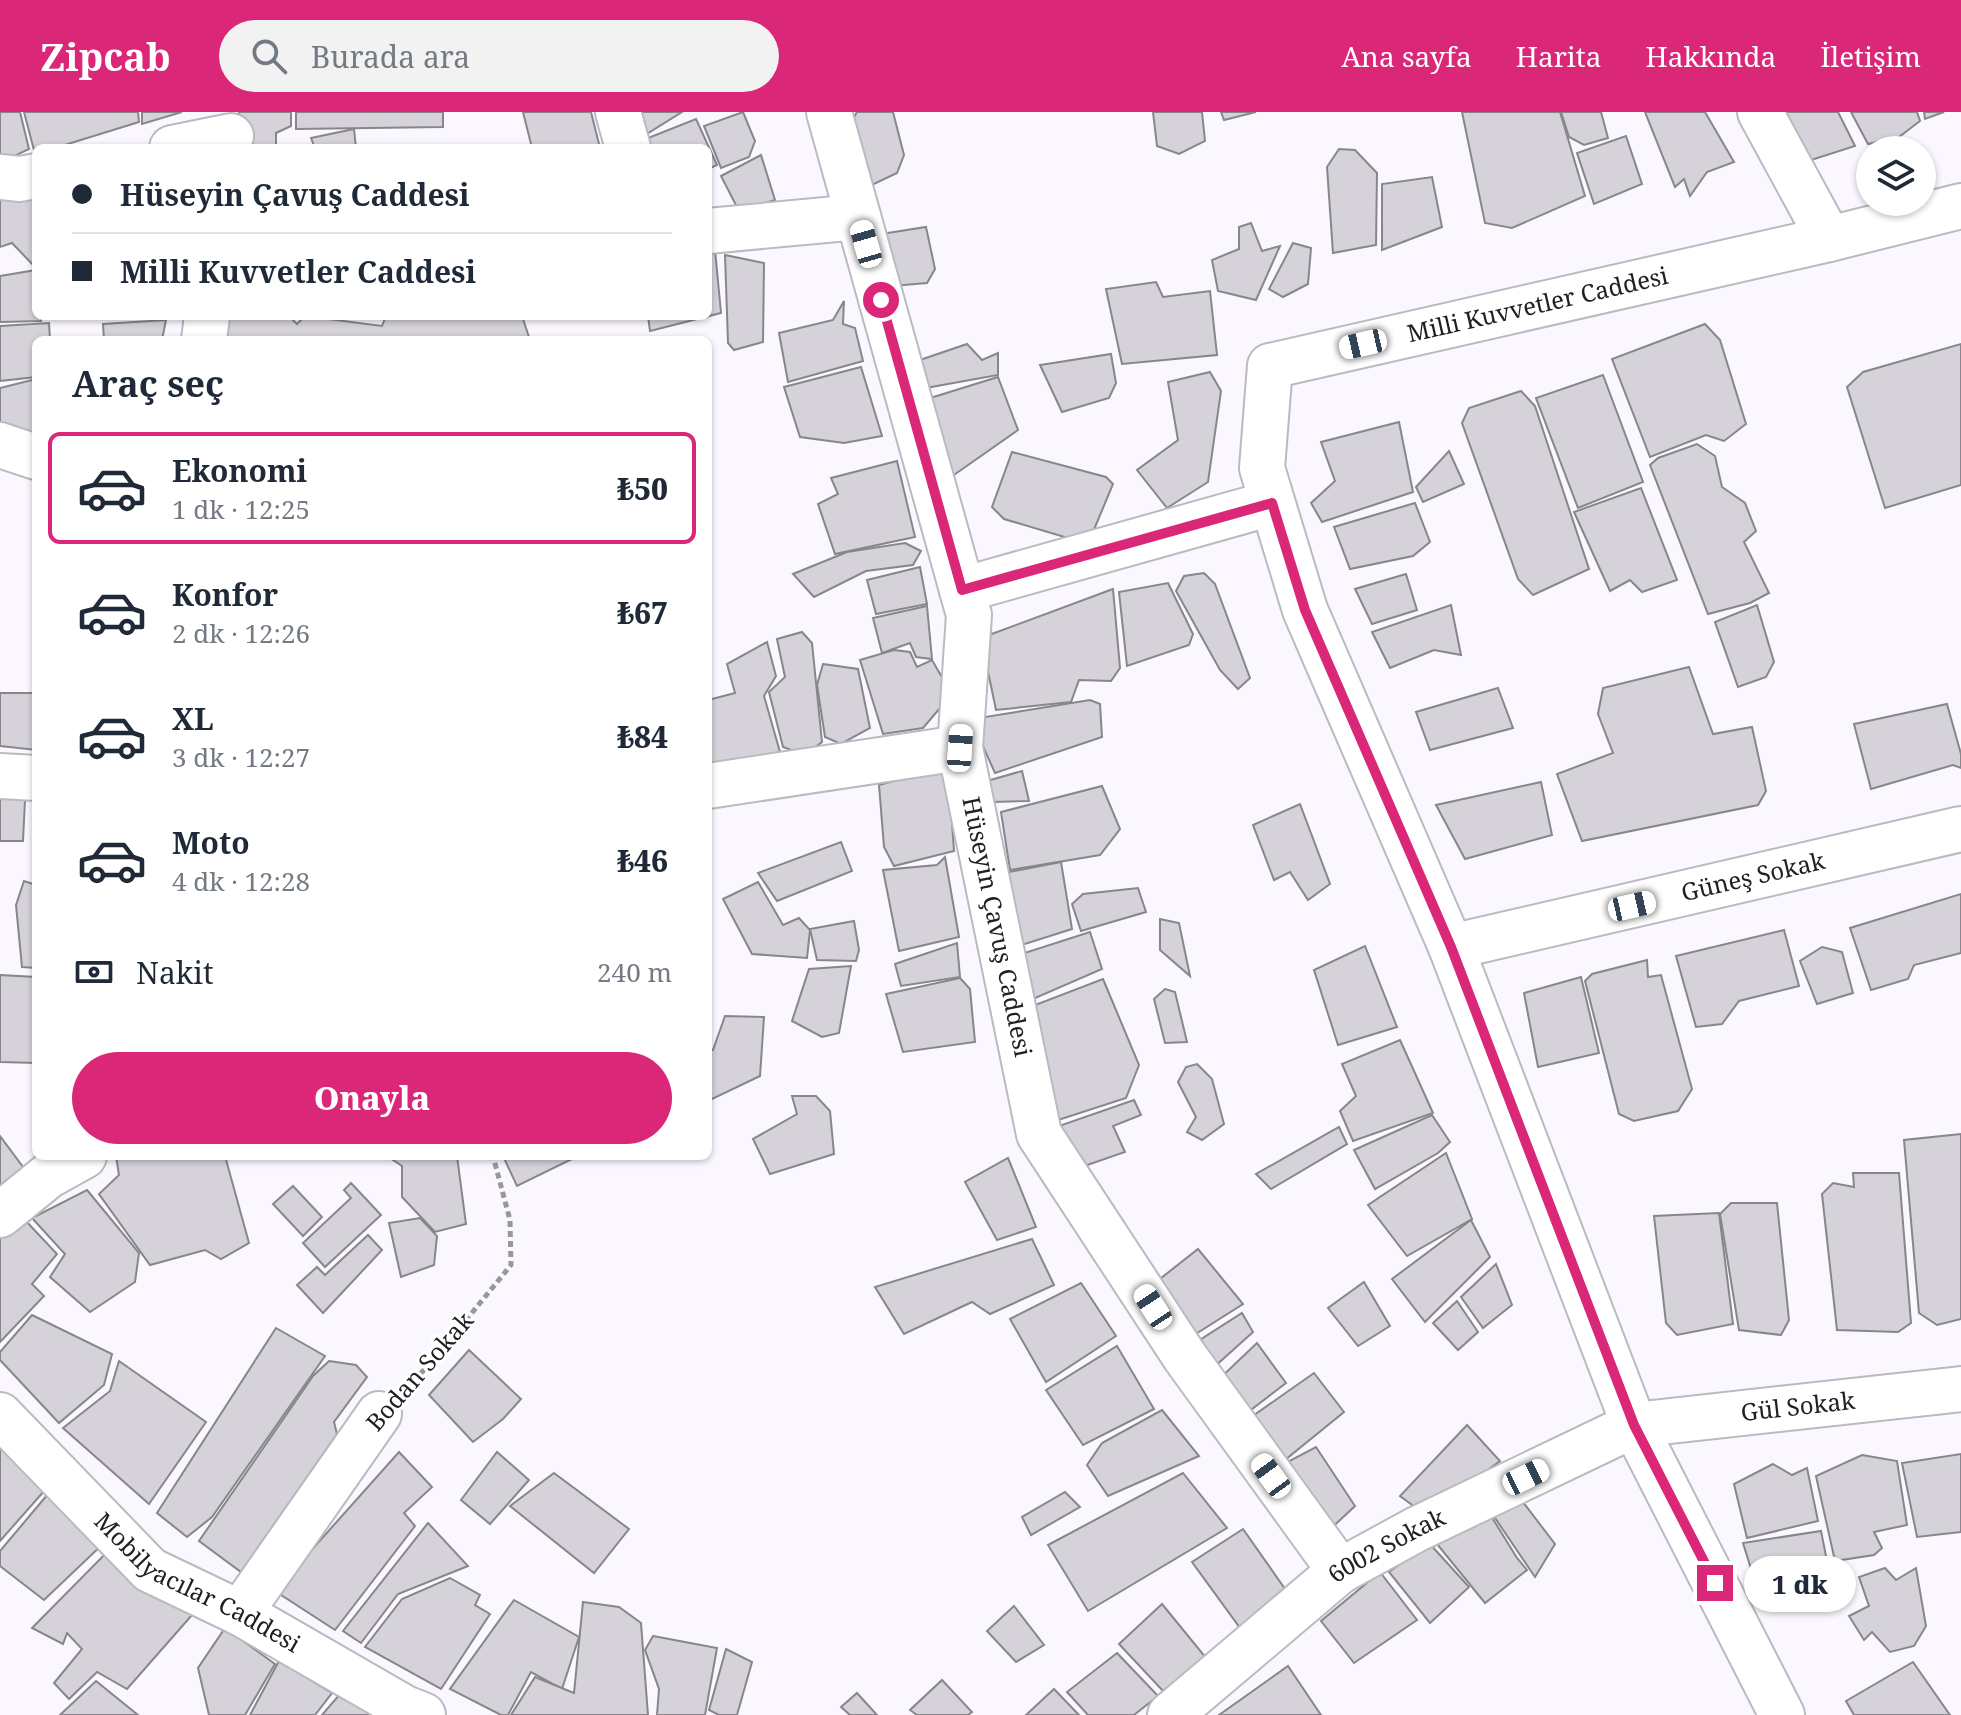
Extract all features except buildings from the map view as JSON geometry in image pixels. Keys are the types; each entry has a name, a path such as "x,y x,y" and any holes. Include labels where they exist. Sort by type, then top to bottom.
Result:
{"street":[{"path":"618,112 627,144"},
{"name":"Hüseyin Çavuş Caddesi","path":"829,112 969,615 960,748 1039,1134 1185,1357 1340,1571"},
{"path":"1760,112 1829,239"},
{"path":"187,144 231,132"},
{"path":"0,177 32,177"},
{"name":"Milli Kuvvetler Caddesi","path":"1782,1715 1634,1425 1451,947 1305,610 1262,468 1270,366 1961,206"},
{"path":"712,231 858,217"},
{"path":"0,445 32,456"},
{"path":"962,590 1272,503"},
{"path":"712,785 960,748"},
{"path":"0,776 32,778"},
{"name":"Güneş Sokak","path":"1451,947 1961,829"},
{"path":"0,1215 48,1176 77,1160"},
{"name":"Gül Sokak","path":"1634,1425 1961,1389"},
{"name":"Bodan Sokak","path":"240,1613 379,1414"},
{"name":"Mobilyacılar Caddesi","path":"0,1415 150,1570 240,1613 411,1713"},
{"name":"6002 Sokak","path":"1170,1715 1340,1571 1417,1529 1634,1425"}],"path":[{"name":"Bodan Sokak","path":"379,1414 431,1363 511,1265 510,1220 494,1160"}],"route":[{"path":"881,300 962,590 1272,503 1305,610 1451,947 1634,1425 1715,1583"}]}
